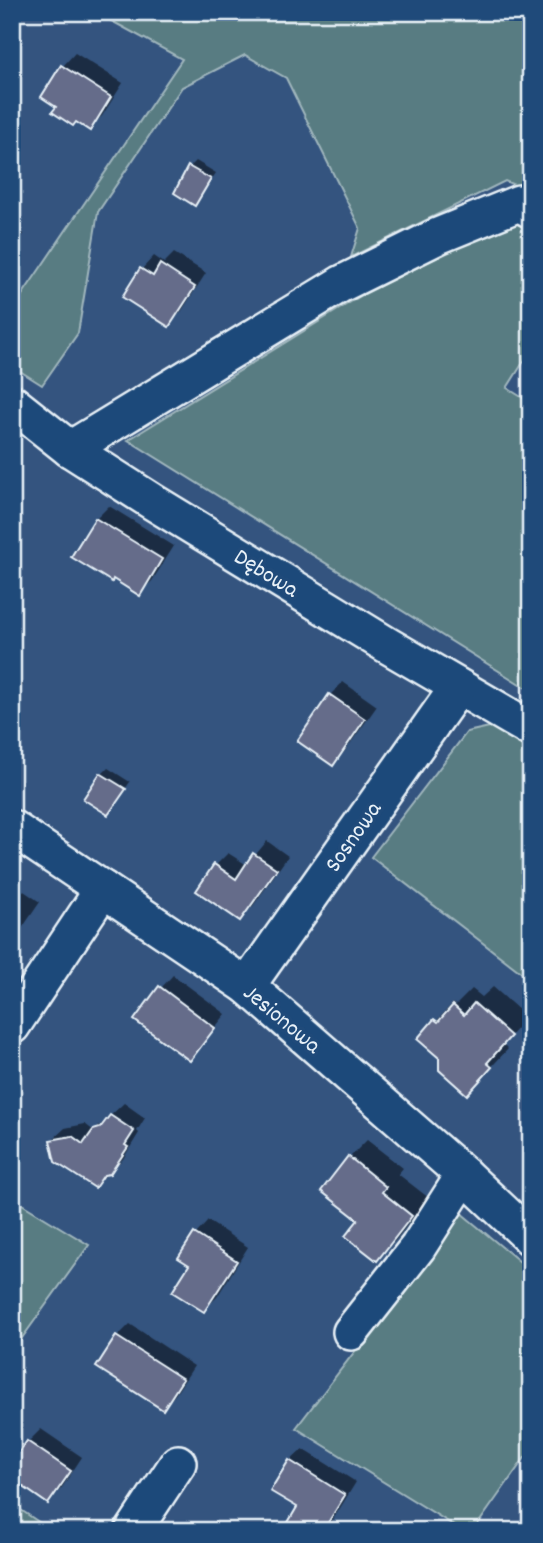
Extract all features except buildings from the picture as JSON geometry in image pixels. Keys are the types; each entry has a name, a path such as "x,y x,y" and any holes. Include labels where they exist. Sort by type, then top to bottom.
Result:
{"street":[{"path":"70,449 341,284 438,236 525,206"},
{"name":"Dębowa","path":"12,403 70,449 153,502 531,729"},
{"name":"Sosnowa","path":"247,986 458,687"},
{"name":"Jesionowa","path":"12,828 247,986 464,1175 531,1238"},
{"path":"12,1026 103,889"},
{"path":"351,1332 418,1247 464,1175"},
{"path":"133,1531 178,1463"}],"green space":[{"path":"95,12 531,12 531,192 505,181 351,257 360,228 286,78 245,55 182,87 98,212 78,333 42,385 12,366 12,310 182,59"},
{"path":"519,216 531,222 531,350 507,388 531,403 531,691 128,440 362,295"},
{"path":"494,726 531,749 531,980 371,857 467,732"},
{"path":"12,1198 89,1245 12,1352"},
{"path":"461,1213 531,1271 531,1449 473,1531 463,1531 296,1428"},
{"path":"12,1504 52,1531 12,1531"}]}
